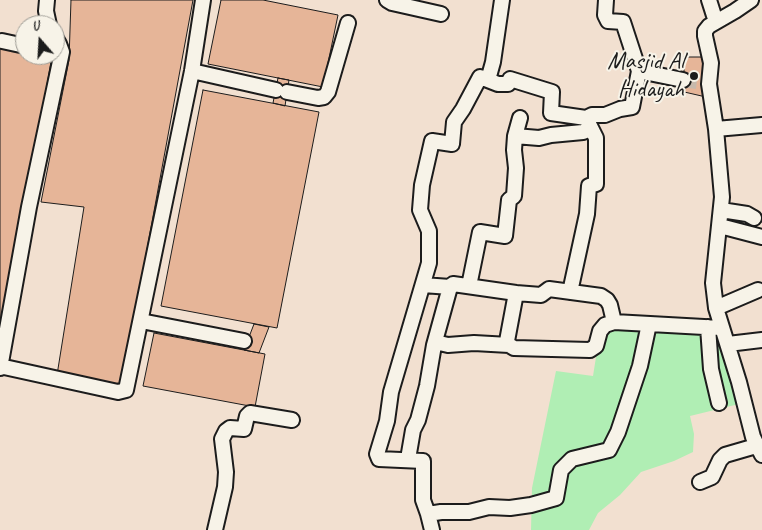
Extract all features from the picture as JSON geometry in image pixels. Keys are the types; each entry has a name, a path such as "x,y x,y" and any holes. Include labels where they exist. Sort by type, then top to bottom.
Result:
{"street":[{"path":"47,0 47,15"},
{"path":"56,65 0,367 123,392 128,386 192,71 203,0"},
{"path":"387,0 392,3 441,14"},
{"path":"488,80 493,62 502,0"},
{"path":"515,136 539,138 583,132 592,115 605,115 632,107 639,72 623,22 608,21 605,15 606,0"},
{"path":"709,0 716,22"},
{"path":"700,482 712,477 720,460 725,455 759,450 716,308 713,282 720,226 720,171 716,129 707,84 711,63 705,36 705,31 709,26 751,0"},
{"path":"192,71 281,91 318,98 324,97 328,92 348,23"},
{"path":"2,41 15,44"},
{"path":"639,72 683,80"},
{"path":"432,530 423,500 423,461 379,459 377,454 387,421 391,392 429,263 429,231 420,210 422,185 432,140 452,144 454,122 480,77 498,84 508,84 510,78 552,92 551,113 588,124 596,138 596,184 589,186 587,214 570,292"},
{"path":"469,286 480,232 505,236 509,200 514,196 516,168 515,136 520,118"},
{"path":"716,129 762,125"},
{"path":"721,210 747,214 754,218"},
{"path":"720,226 762,237"},
{"path":"423,285 450,287 452,284 516,293 541,294 549,289 601,296 610,305 614,322"},
{"path":"408,460 413,430 418,420 426,386 434,342 450,287"},
{"path":"716,308 758,290"},
{"path":"509,345 508,340 516,293"},
{"path":"141,321 244,341"},
{"path":"434,342 448,345 474,343 509,345 514,348 590,350 596,346 600,330 605,325 614,322 722,328"},
{"path":"428,514 468,512 489,507 510,508 531,505 556,498 562,470 572,459 609,450 618,432 640,366 649,324"},
{"path":"708,327 711,370 719,404"},
{"path":"728,344 762,340"},
{"path":"215,530 225,486 226,472 222,440 226,431 230,428 244,429 247,416 250,413 292,420"}],"green space":[{"path":"607,328 719,331 739,404 690,416 694,434 693,452 674,461 641,472 620,495 598,513 589,530 531,530 532,488 556,371 593,376 600,332"}],"building":[{"path":"71,0 193,0 121,390 57,375 84,207 41,202 69,60"},
{"path":"221,0 263,0 338,15 323,87 208,64"},
{"path":"0,46 15,48 15,65 50,65 0,353"},
{"name":"Masjid Al Hidayah","path":"684,57 706,57 706,97 680,91 684,71"},
{"path":"278,78 289,80 285,106 273,103"},
{"path":"203,90 319,112 277,328 161,306"},
{"path":"254,324 269,327 259,353 244,350"},
{"path":"154,333 265,354 255,407 143,386"}],"tunnel":[{"path":"683,80 704,83"}],"place":[{"name":"Masjid Al Hidayah","path":"694,76"}]}
